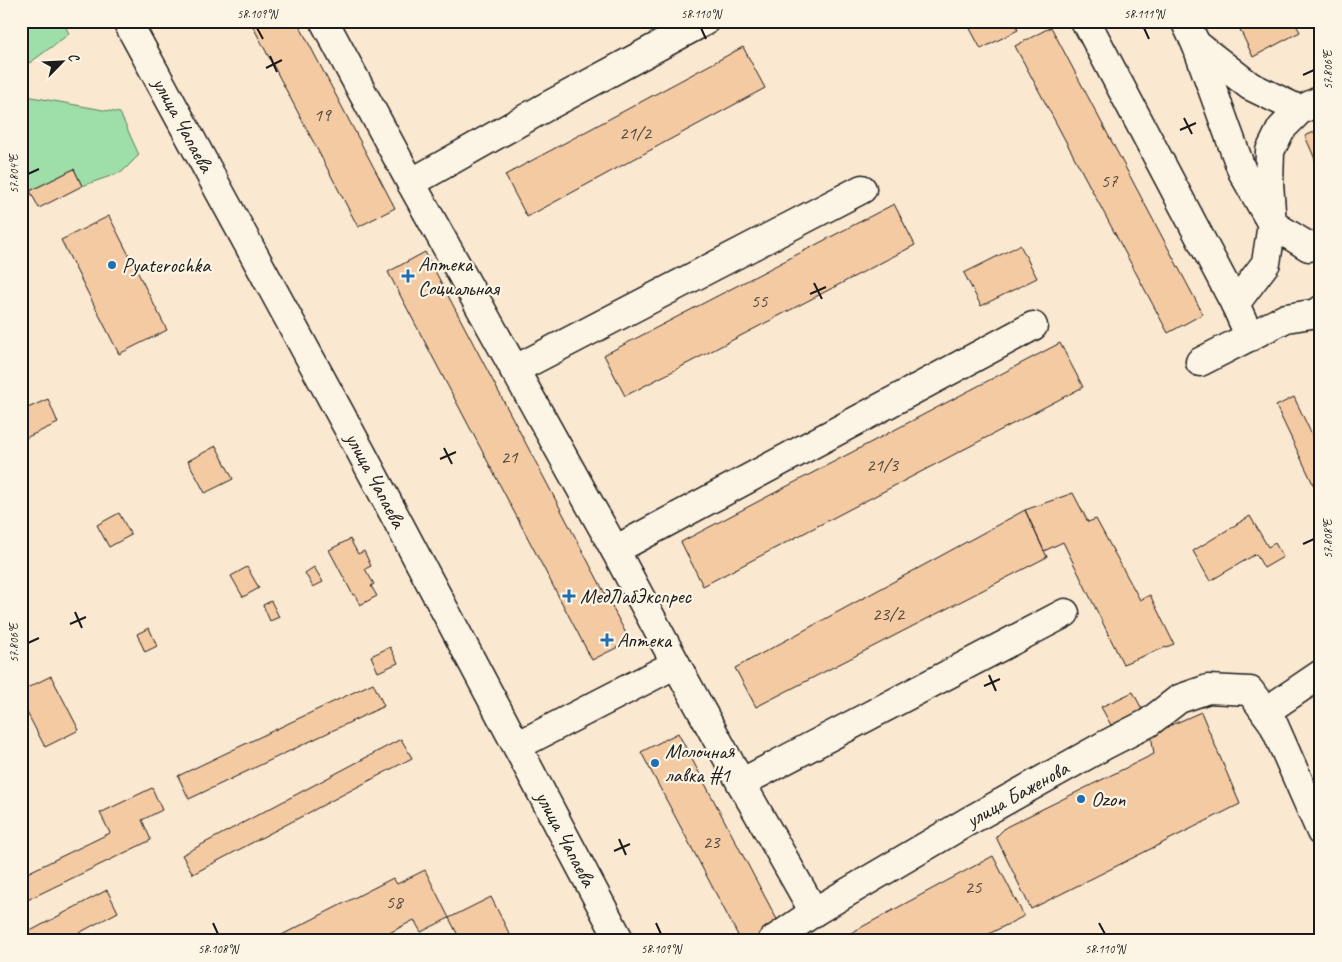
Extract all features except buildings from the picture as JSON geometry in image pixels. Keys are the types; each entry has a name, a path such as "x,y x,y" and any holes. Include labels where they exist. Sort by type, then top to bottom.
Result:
{"street":[{"name":"улица Чапаева","path":"127,21 361,452 620,941"},
{"path":"324,21 411,183 814,912"},
{"path":"411,183 544,108 705,21"},
{"path":"1084,21 1087,23 1235,304 1250,337"},
{"path":"1191,33 1250,86 1311,105"},
{"path":"1191,33 1242,171 1272,224 1309,247 1321,245"},
{"path":"1235,304 1266,263 1272,224 1269,183 1270,151 1281,129 1311,105"},
{"path":"514,370 862,189"},
{"path":"1200,362 1286,318 1318,313 1321,310"},
{"path":"615,550 1033,326"},
{"path":"741,783 1065,613"},
{"path":"517,746 676,664"},
{"path":"1321,674 1265,712 1273,724 1321,832"},
{"name":"улица Баженова","path":"772,941 814,912 967,822 1148,723 1179,699 1208,689 1250,691 1265,712"}],"green space":[{"path":"21,21 63,21 69,34 31,62 21,67"},
{"path":"21,95 120,113 139,155 122,172 82,186 74,169 30,191 23,187 21,183"}],"place":[{"name":"Pyaterochka","path":"112,265"},
{"name":"Аптека Социальная","path":"408,276"},
{"name":"МедЛабЭкспрес","path":"569,596"},
{"name":"Аптека","path":"607,640"},
{"name":"Молочная лавка #1","path":"655,763"},
{"name":"Ozon","path":"1081,799"}]}
